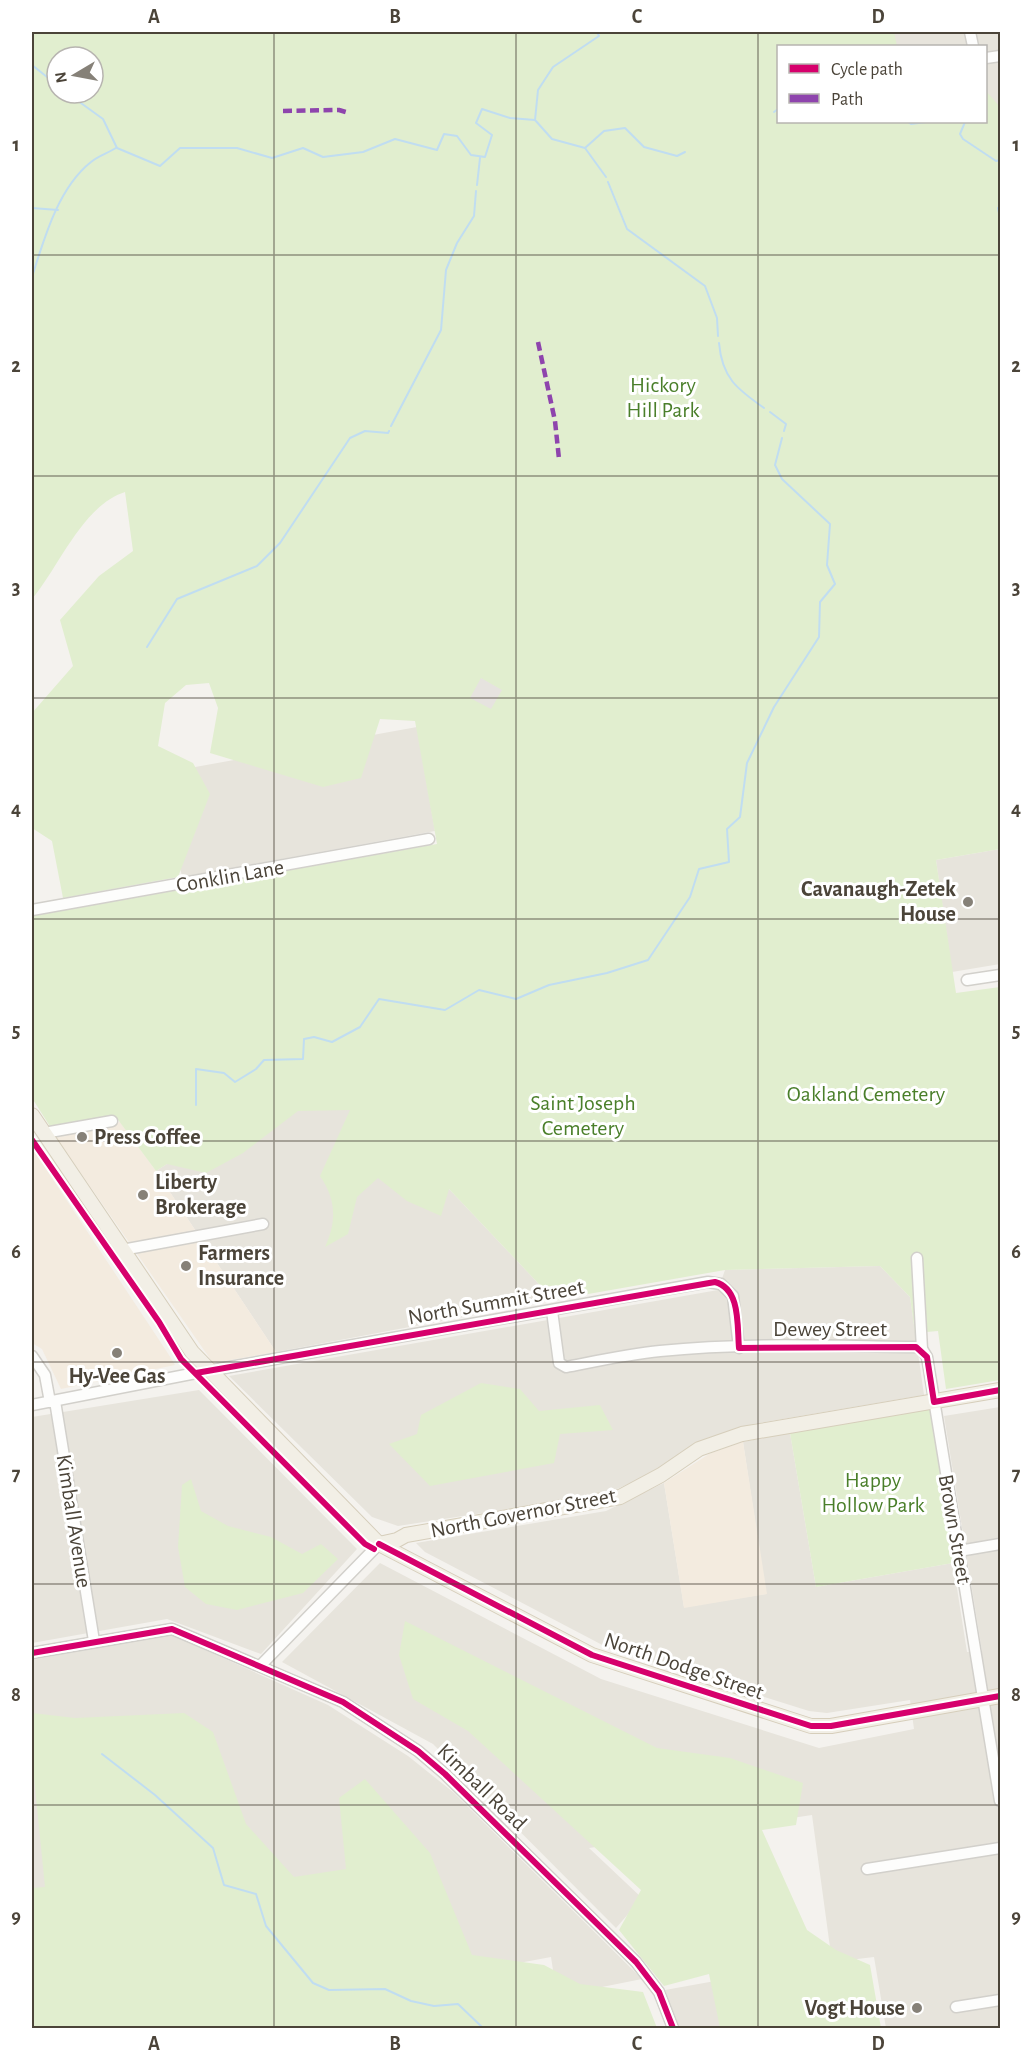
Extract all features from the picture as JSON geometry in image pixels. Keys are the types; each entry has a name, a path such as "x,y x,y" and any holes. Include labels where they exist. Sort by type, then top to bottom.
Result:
{"main road":[{"name":"North Dodge Street","path":"32,1115 122,1250 209,1371 379,1544 592,1654 811,1726 831,1726 1000,1696"},
{"name":"North Governor Street","path":"379,1544 397,1540 406,1535 620,1497 661,1475 699,1449 742,1434 1000,1390"},
{"path":"366,1529 406,1535 404,1548 410,1559"}],"street":[{"name":"Conklin Lane","path":"32,910 429,839"},
{"path":"967,980 1000,975"},
{"path":"44,1133 112,1121"},
{"path":"122,1250 263,1224"},
{"name":"Brown Street","path":"917,1257 922,1349 927,1357 1000,1801"},
{"name":"North Summit Street","path":"32,1405 209,1371 715,1282 725,1286 733,1296 739,1348"},
{"name":"Dewey Street","path":"552,1311 559,1363 566,1367 661,1351 739,1348 905,1347 922,1349"},
{"name":"Kimball Avenue","path":"32,1356 45,1375 52,1401 94,1641"},
{"name":"North Governor Street","path":"261,1665 379,1544"},
{"path":"959,1551 1000,1544"},
{"name":"Kimball Road","path":"32,1653 172,1629 329,1695 364,1714 418,1751 445,1774 645,1971 659,1992 674,2028"},
{"path":"867,1869 1000,1848"},
{"path":"956,2007 1000,2000"}],"shaded area":[{"path":"879,32 1000,32 1000,129 987,118 987,45 896,45"},
{"path":"481,678 502,690 491,709 470,698"},
{"path":"417,727 435,831 182,877 162,773"},
{"path":"1000,849 1000,964 952,972 936,860"},
{"path":"449,1053 415,1153 554,1300 276,1352 156,1171 279,1092"},
{"path":"120,1122 156,1171 276,1352 213,1363 53,1133"},
{"path":"32,1148 175,1365 61,1389 42,1349 32,1343"},
{"path":"880,1266 910,1297 924,1395 753,1424 705,1441 657,1471 606,1494 398,1526 372,1517 229,1376 718,1290 725,1270"},
{"path":"199,1390 357,1549 261,1654 167,1619 32,1643 32,1417"},
{"path":"1000,1407 1000,2028 886,2028 874,1957 832,1962 812,1815 589,1848 642,1898 616,1928 433,1744 282,1662 380,1563 601,1679 819,1748 914,1729 910,1700 827,1713 809,1711 610,1649 425,1552 416,1543 606,1511 664,1483 684,1607 766,1594 743,1442 790,1433 816,1587 953,1563 967,1652 982,1651 944,1416"},
{"path":"743,1442 767,1594 684,1608 664,1483 709,1454"},
{"path":"169,1634 328,1705 408,1756 453,1792 642,1979 557,1996 551,1957 323,2000 32,1906 32,1660"},
{"path":"743,1976 746,2028 679,2028 665,1990"}],"green space":[{"path":"32,32 894,32 897,45 777,45 777,123 987,123 987,92 1000,107 1000,849 936,860 956,993 1000,987 1000,1380 946,1389 938,1331 915,1333 910,1297 880,1266 725,1270 554,1300 449,1189 441,1216 407,1201 378,1178 357,1197 348,1234 325,1247 332,1228 333,1210 329,1193 320,1176 350,1110 298,1111 243,1153 206,1173 167,1164 156,1171 116,1117 51,1128 32,1098 32,916 437,844 415,721 380,719 361,778 323,787 210,753 218,708 209,683 186,685 165,703 158,746 193,763 210,794 178,877 63,898 52,841 32,828 32,713 73,666 60,620 99,576 133,551 125,492 110,499 97,510 73,538 32,599"},
{"path":"481,1383 520,1389 539,1411 600,1405 613,1430 560,1434 554,1463 430,1486 389,1444 417,1434 421,1415"},
{"name":"Happy Hollow Park","path":"934,1402 953,1563 816,1587 790,1433"},
{"path":"191,1479 201,1511 228,1526 271,1537 302,1554 321,1544 338,1559 303,1593 237,1610 206,1604 185,1587 178,1547 182,1485"},
{"path":"405,1621 657,1748 730,1758 803,1783 796,1825 762,1830 807,1930 836,1950 870,1965 881,2028 720,2028 709,1974 664,1986 619,1930 641,1890 468,1731 413,1699 399,1655"},
{"path":"32,1713 75,1718 184,1713 213,1732 246,1824 294,1877 346,1869 339,1798 365,1779 430,1853 472,1955 544,1965 580,1984 643,1992 657,2028 32,2028 32,1888 45,1887 32,1758"}],"waterway":[{"path":"597,32 599,36 553,67 538,90 535,120 552,139 585,148 604,131 625,128 644,147 677,156 685,152"},
{"path":"32,65 45,75"},
{"path":"84,105 103,119 117,148 160,166 180,148 237,148 272,158 303,148 323,157 363,152 395,139 437,150 444,134 457,136 471,155 485,157 492,135 476,123 482,109 510,118 535,120"},
{"path":"910,123 918,123"},
{"path":"965,123 960,134 963,139 996,161 1000,160"},
{"path":"32,277 54,215 70,186 91,162 116,148"},
{"path":"585,148 606,177"},
{"path":"477,185 480,158"},
{"path":"608,182 627,229 705,286 717,318 718,336"},
{"path":"391,426 441,330 446,270 457,243 474,216 476,191"},
{"path":"1000,207 998,208 1000,218"},
{"path":"32,208 58,210"},
{"path":"719,343 724,365 732,382 764,408"},
{"path":"770,412 786,424 784,431"},
{"path":"147,647 177,599 257,566 280,543 350,438 365,431 388,433 389,431"},
{"path":"196,1105 196,1069 224,1073 235,1082 256,1069 264,1060 303,1059 304,1039 314,1037 332,1042 360,1027 379,999 445,1010 479,990 516,999 549,985 607,973 648,960 690,897 699,869 729,862 727,829 740,817 747,763 774,707 819,637 820,602 835,584 827,565 830,524 782,479 775,465 782,438"},
{"path":"102,1754 155,1795 213,1848 224,1885 256,1894 266,1926 313,1983 329,1990 385,1989 411,2001 434,2006 458,2004 483,2028"}],"marked path":[{"path":"283,111 339,110 349,113"},
{"path":"538,342 555,421 559,459"}],"cycle path":[{"path":"32,1140 159,1322 181,1359 365,1544 374,1549"},
{"path":"196,1373 715,1282 723,1286 733,1300 736,1309 739,1348 916,1347 927,1357 934,1402 1000,1390"},
{"path":"379,1544 592,1655 811,1726 831,1726 1000,1696"},
{"path":"32,1653 172,1629 343,1702 418,1751 445,1774 636,1962 659,1992 673,2028"}],"place":[{"name":"Cavanaugh-Zetek House","path":"968,902"},
{"name":"Press Coffee","path":"82,1137"},
{"name":"Liberty Brokerage","path":"143,1195"},
{"name":"Farmers Insurance","path":"186,1266"},
{"name":"Hy-Vee Gas","path":"117,1353"},
{"name":"Vogt House","path":"917,2008"}],"park label":[{"name":"Hickory Hill Park","path":"663,398"},
{"name":"Oakland Cemetery","path":"866,1094"},
{"name":"Saint Joseph Cemetery","path":"583,1116"}]}
